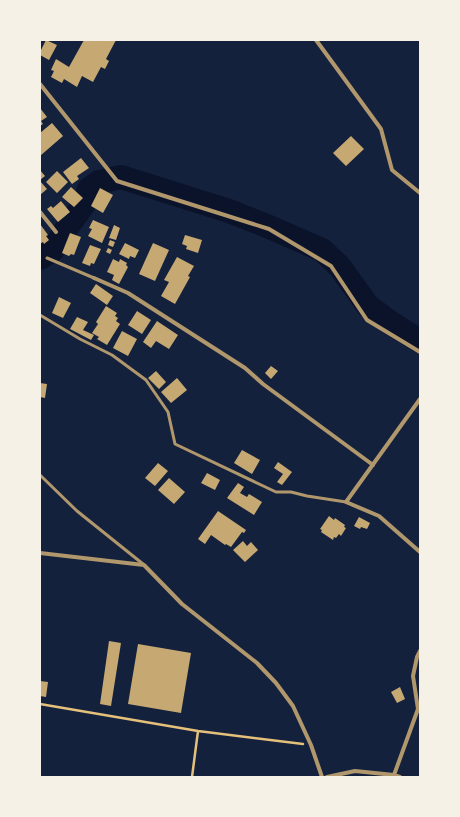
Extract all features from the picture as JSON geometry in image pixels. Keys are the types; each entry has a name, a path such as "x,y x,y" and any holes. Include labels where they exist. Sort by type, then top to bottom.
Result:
{"street":[{"path":"316,40 381,129 392,170 420,193"},
{"path":"40,84 118,182 269,229 330,266 367,320 420,352"},
{"path":"40,212 56,232"},
{"path":"94,278 128,293 244,368 263,384 373,465"},
{"path":"420,399 346,502 379,516 420,552"},
{"path":"40,553 144,565 182,604 257,663 276,683 293,706 311,745 322,777"},
{"path":"394,775 418,709 412,676 417,656 420,651"},
{"path":"327,777 356,771 400,777"}],"lane":[{"path":"47,258 94,278"},
{"path":"40,315 80,339 112,355 146,380 168,412 175,444 276,492 291,492 306,496 346,502"},
{"path":"40,475 77,511 144,565"}],"path":[{"path":"40,704 198,731 311,745"},
{"path":"192,777 198,731"}],"building":[{"path":"46,40 57,45 49,60 40,55"},
{"path":"84,40 116,40 106,59 109,61 105,69 101,67 93,82 82,76 77,87 64,79 62,83 51,77 54,71 51,70 56,59 69,67"},
{"path":"40,108 47,117 41,121 43,124 40,126"},
{"path":"52,123 63,136 40,156 40,133"},
{"path":"351,136 364,149 346,166 333,153"},
{"path":"81,158 89,168 77,176 79,179 72,184 63,172"},
{"path":"40,170 45,176 40,180"},
{"path":"57,171 68,182 57,193 46,182"},
{"path":"40,181 47,189 40,195"},
{"path":"71,187 83,198 74,207 62,197"},
{"path":"100,188 113,195 103,213 91,206"},
{"path":"61,201 70,212 58,222 47,209 51,206 53,208"},
{"path":"93,220 109,227 102,243 88,236 92,229 89,228"},
{"path":"40,224 48,235 46,236 49,240 44,244 43,242 40,244"},
{"path":"114,225 120,228 116,240 109,238"},
{"path":"70,233 81,237 74,255 71,254 69,256 62,253"},
{"path":"185,235 202,240 198,253 186,249 187,246 182,244"},
{"path":"110,240 115,242 113,247 108,245"},
{"path":"125,243 139,250 135,258 130,256 129,259 119,254"},
{"path":"153,243 169,250 155,281 139,274"},
{"path":"90,245 101,249 94,264 91,263 90,266 82,263"},
{"path":"108,248 112,250 110,254 106,252"},
{"path":"177,257 194,266 188,276 190,277 175,304 161,296 169,282 164,280"},
{"path":"113,259 119,262 120,259 127,263 126,265 128,267 119,284 112,280 114,275 107,272"},
{"path":"96,284 113,296 107,305 90,293"},
{"path":"59,297 71,303 63,318 52,313"},
{"path":"106,306 117,313 115,316 118,318 116,321 120,324 107,345 97,339 99,337 92,333 98,324 96,322"},
{"path":"137,311 151,320 142,334 128,325"},
{"path":"77,317 88,322 83,330 94,335 91,340 70,329"},
{"path":"157,321 178,335 169,349 156,341 151,348 143,342"},
{"path":"122,331 137,339 128,356 113,348"},
{"path":"271,366 278,371 271,379 265,373"},
{"path":"156,371 166,382 159,389 148,378"},
{"path":"177,378 187,390 171,403 161,392"},
{"path":"40,383 47,384 45,398 40,397"},
{"path":"242,450 260,460 252,474 234,463"},
{"path":"278,462 292,472 282,485 277,482 283,474 274,468"},
{"path":"158,463 168,471 155,486 145,478"},
{"path":"207,473 220,480 215,490 201,483"},
{"path":"169,478 185,492 174,504 158,490"},
{"path":"238,483 244,487 240,493 247,497 249,494 262,502 254,515 227,498"},
{"path":"218,511 246,530 244,533 242,532 231,547 226,544 225,545 211,535 205,544 198,539"},
{"path":"329,516 345,525 344,527 346,528 341,536 339,534 336,538 334,537 333,540 321,532 322,530 320,529"},
{"path":"359,517 370,523 367,529 361,527 360,529 354,526"},
{"path":"243,541 247,546 251,542 258,550 245,562 233,550"},
{"path":"109,641 121,643 111,706 100,704"},
{"path":"138,644 191,653 181,713 128,704"},
{"path":"40,681 48,682 46,697 40,696"},
{"path":"400,687 405,699 397,703 391,692"}],"waterway":[{"path":"40,258 53,250 84,204 89,189 99,182 121,177 229,211 322,250 340,267 368,306 391,323 420,341"}]}
